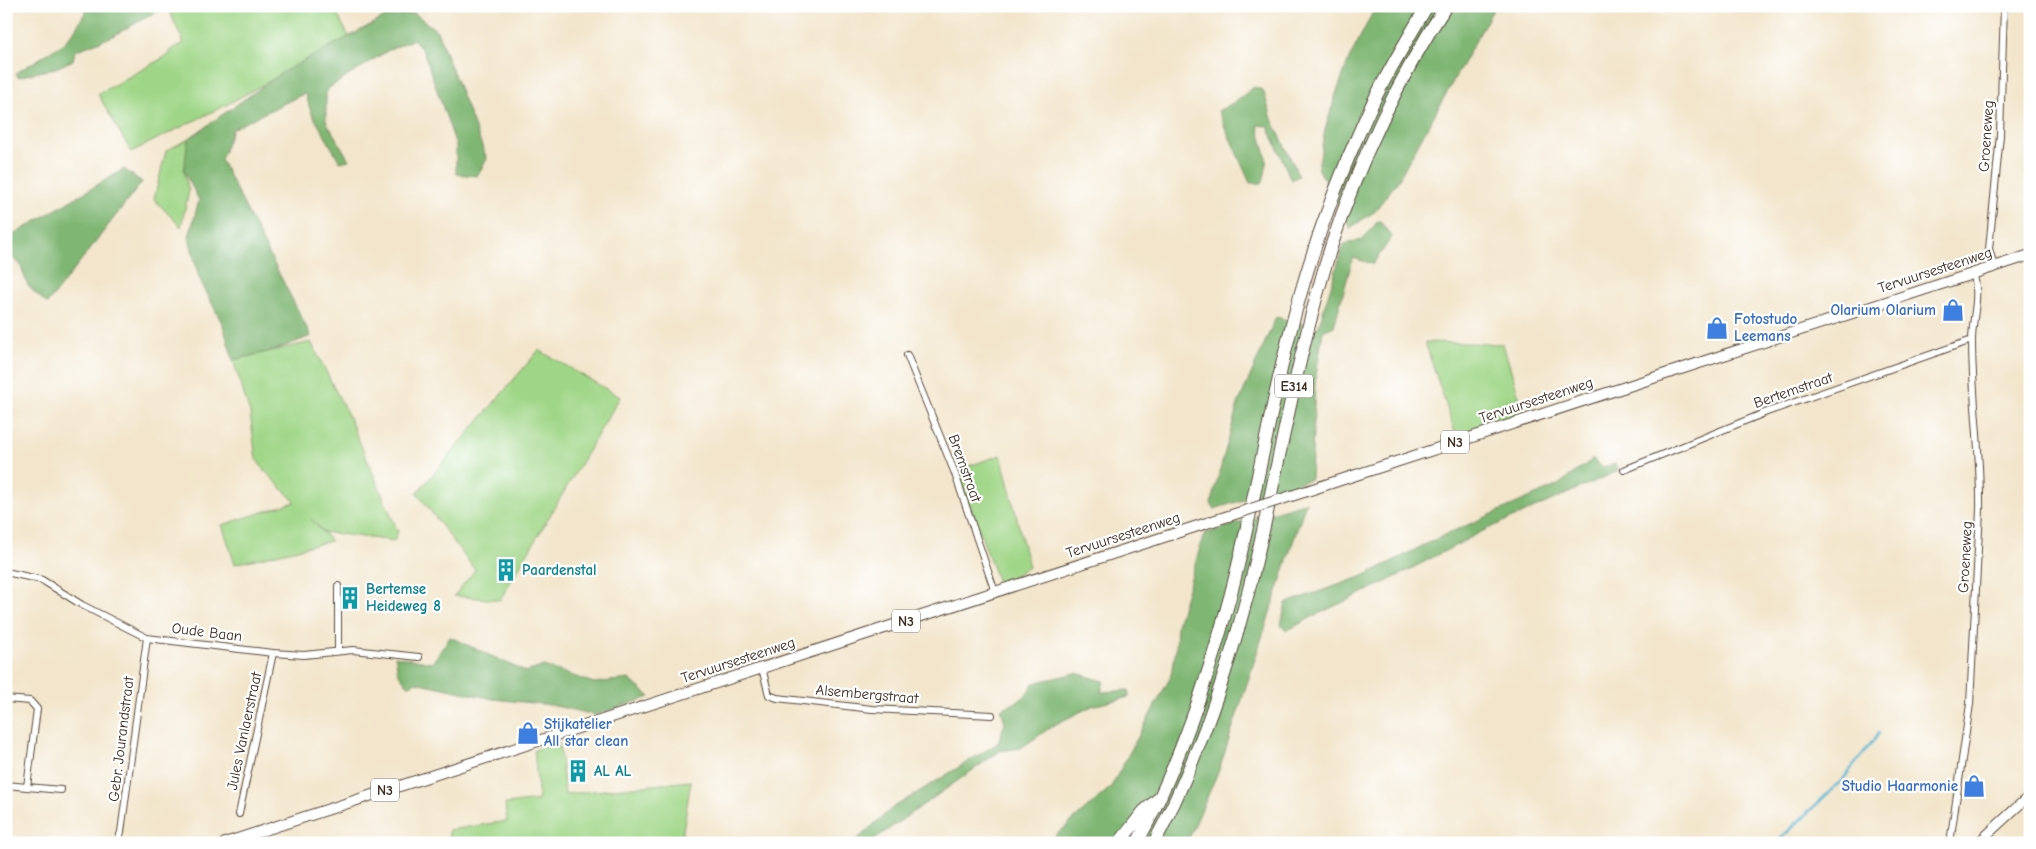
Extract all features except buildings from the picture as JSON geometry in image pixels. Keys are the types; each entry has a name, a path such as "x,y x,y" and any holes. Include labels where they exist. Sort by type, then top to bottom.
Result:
{"highway":[{"name":"E314","path":"1137,843 1159,798 1192,720 1231,595 1286,347 1317,237 1363,123 1427,6"},
{"name":"E314","path":"1154,843 1185,781 1229,659 1247,597 1302,348 1333,242 1378,130 1410,66 1446,6"},
{"path":"1119,843 1144,811 1159,798"}],"main road":[{"name":"Tervuursesteenweg","path":"225,843 2030,255"},
{"path":"1978,843 2030,795"}],"street":[{"name":"Groeneweg","path":"1994,266 1989,249 2000,135 2004,6"},
{"name":"Groeneweg","path":"1950,843 1969,711 1980,510 1981,482 1972,340 1978,294 1973,273"},
{"name":"Bertemstraat","path":"1624,470 1767,412 1972,340"},
{"name":"Bremstraat","path":"907,355 954,471 995,592"},
{"name":"Oude Baan","path":"6,572 42,580 82,605 147,638 273,653 304,655 338,650 353,650 419,657"},
{"path":"338,586 338,650"},
{"name":"Gebr. Jourandstraat","path":"117,843 121,832 147,638"},
{"name":"Jules Vanlaerstraat","path":"238,814 273,653"},
{"name":"Alsembergstraat","path":"762,668 769,695 777,698 872,709 992,714"},
{"path":"6,699 30,701 36,708 27,787"},
{"path":"6,785 61,790"}],"green space":[{"path":"89,6 167,6 111,37 75,51 73,60 56,68 18,77 16,73 63,44 73,33"},
{"path":"167,6 333,6 349,37 226,105 131,152 98,94 170,54 169,51 184,43"},
{"path":"1376,6 1495,6 1397,182 1374,212 1350,228 1318,168 1325,130 1336,94 1349,59"},
{"path":"414,13 437,31 487,159 477,176 456,174 456,145 424,53 414,39 387,51 326,90 326,121 349,160 340,162 311,112 305,93 232,129 221,160 311,336 275,350 233,360 223,325 199,278 189,237 199,200 184,171 188,139 283,72 385,17"},
{"path":"1254,87 1263,90 1272,119 1299,176 1291,180 1268,126 1258,125 1266,160 1265,175 1262,183 1250,183 1218,111 1233,103"},
{"path":"188,139 184,171 189,191 181,227 154,199 166,151"},
{"path":"124,169 142,182 47,304 28,286 20,264 6,253 6,239"},
{"path":"1379,220 1392,237 1373,264 1353,258 1334,326 1323,331 1315,382 1311,479 1214,509 1211,503 1238,404 1276,317 1318,328 1344,244 1362,240"},
{"path":"311,342 348,415 398,532 394,541 324,532 311,519 331,541 235,564 222,525 295,502 256,459 250,413 233,360"},
{"path":"1425,342 1503,344 1524,413 1456,435"},
{"path":"539,350 620,397 500,600 454,596 475,570 417,493"},
{"path":"1001,455 1029,567 1010,579 998,582 957,470"},
{"path":"1593,459 1602,467 1615,464 1618,471 1483,531 1388,581 1286,631 1281,625 1286,603 1361,577 1438,538 1558,485"},
{"path":"1306,502 1219,770 1187,843 1047,843 1111,787 1170,678 1176,649 1177,625 1204,534"},
{"path":"450,637 526,672 544,666 594,683 629,679 650,697 595,715 551,705 493,699 416,682 408,686 398,673 395,656 432,663"},
{"path":"1076,673 1104,681 1101,692 1129,690 1129,697 1092,706 1054,725 1021,748 1000,751 869,843 853,843 891,809 998,743 1005,723 1001,709 1017,702 1028,693 1033,683"},
{"path":"559,742 565,794 691,781 681,843 449,843 449,830 507,821 505,804 539,800 534,750"}],"waterway":[{"path":"1776,843 1844,778 1879,733"}],"place":[{"name":"Olarium Olarium","path":"1953,310"},
{"name":"Fotostudo Leemans","path":"1717,328"},
{"name":"Paardenstal","path":"506,570"},
{"name":"Bertemse Heideweg 8","path":"350,598"},
{"name":"Stijkatelier All star clean","path":"528,733"},
{"name":"AL AL","path":"578,771"},
{"name":"Studio Haarmonie","path":"1974,786"}]}
